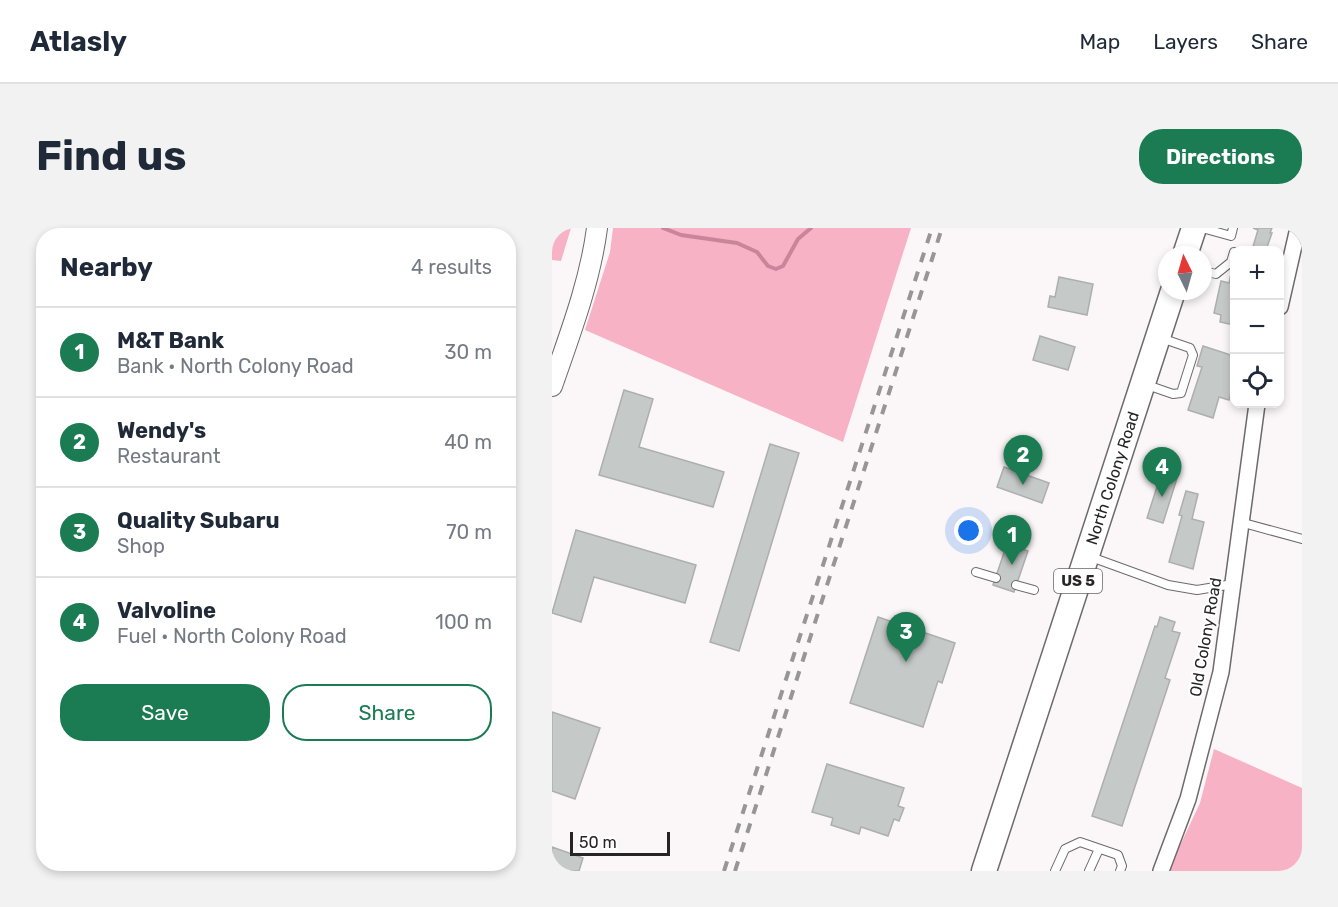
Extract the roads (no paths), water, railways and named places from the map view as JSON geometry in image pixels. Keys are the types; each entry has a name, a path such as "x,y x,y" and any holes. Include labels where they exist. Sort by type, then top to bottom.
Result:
{"main road":[{"path":"1188,246 1194,228"},
{"name":"North Colony Road","path":"984,871 1170,300"}],"street":[{"path":"552,386 579,307 597,228"},
{"path":"1284,271 1298,228"},
{"name":"Old Colony Road","path":"1161,871 1188,799 1221,672 1256,408"}],"lane":[{"path":"1202,228 1232,232"},
{"path":"1212,273 1216,274 1230,263"},
{"path":"1143,384 1173,394 1181,393 1193,355 1191,348 1158,337"},
{"path":"1240,522 1302,539"},
{"path":"1086,556 1168,585 1197,590 1233,584"},
{"path":"976,573 996,578"},
{"path":"1016,585 1034,590"},
{"path":"1055,871 1065,849 1080,842 1118,855 1122,866 1120,871"},
{"path":"1089,871 1099,849"}],"waterway":[{"path":"663,228 681,235 737,243 757,252 768,266 776,269 783,266 798,239 811,228"}],"railway":[{"path":"724,871 932,228"},
{"path":"735,871 942,228"}],"place":[{"name":"Wendy's","path":"1023,485"},
{"name":"Valvoline","path":"1162,497"},
{"name":"M&T Bank","path":"1012,565"},
{"name":"Quality Subaru","path":"906,662"}]}
